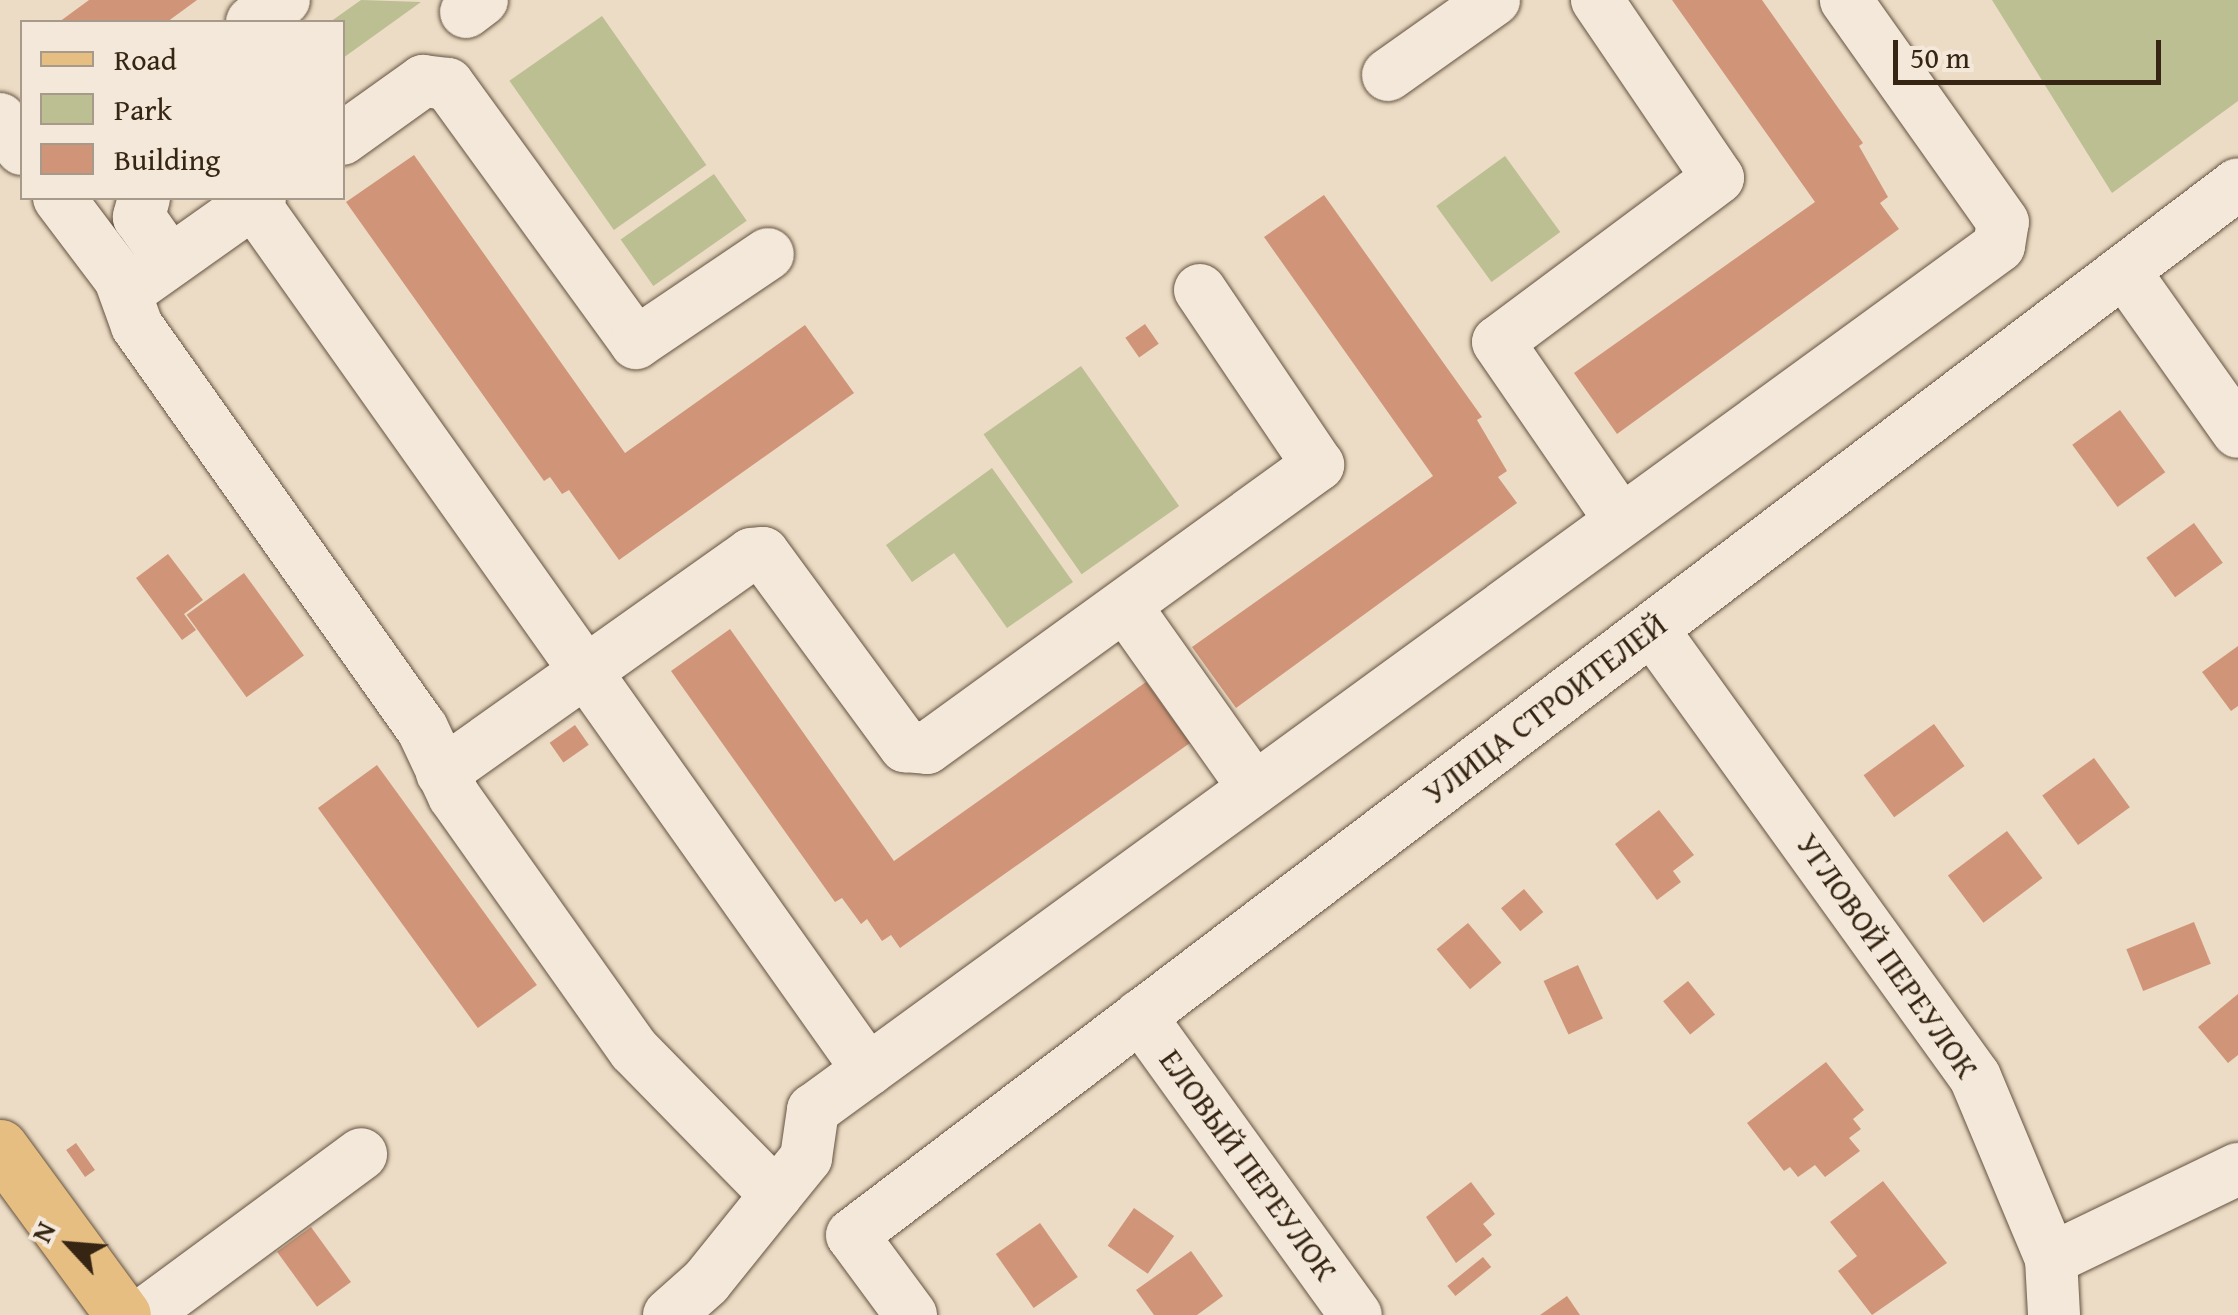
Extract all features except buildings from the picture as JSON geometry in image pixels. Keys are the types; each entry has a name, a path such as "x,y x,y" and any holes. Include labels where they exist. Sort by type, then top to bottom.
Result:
{"main road":[{"path":"0,1147 123,1315"}],"street":[{"path":"255,20 284,0"},
{"path":"1388,75 1494,0"},
{"path":"1597,0 1718,178 1498,342 1621,521"},
{"path":"669,1315 706,1282 806,1158 814,1110 1999,246 2005,234 1846,0"},
{"path":"345,137 423,82 448,84 636,342 768,254"},
{"path":"0,119 20,146"},
{"name":"УЛИЦА СТРОИТЕЛЕЙ","path":"911,1315 852,1234 2238,184"},
{"path":"60,200 127,292 137,326 422,728 442,773 634,1050 776,1195"},
{"path":"143,200 139,217 170,261"},
{"path":"127,292 256,200 868,1070"},
{"path":"2124,271 2238,432"},
{"path":"442,773 751,554 763,553 914,752 1126,607 1318,465 1200,290"},
{"path":"1126,607 1254,788"},
{"name":"УГЛОВОЙ ПЕРЕУЛОК","path":"1652,628 1975,1077 2051,1258 2054,1315"},
{"name":"ЕЛОВЫЙ ПЕРЕУЛОК","path":"1140,1016 1356,1315"},
{"path":"143,1315 362,1154"},
{"path":"2051,1258 2238,1169"}],"green space":[{"path":"361,0 421,2 345,57 345,20 333,20"},
{"path":"1992,0 2238,0 2238,101 2112,193"},
{"path":"602,16 706,165 614,230 509,81"},
{"path":"1505,156 1560,232 1491,282 1436,206"},
{"path":"714,174 747,221 653,286 621,239"},
{"path":"1081,366 1179,506 1082,574 984,434"},
{"path":"992,468 1073,582 1007,628 954,553 912,582 886,545"}]}
